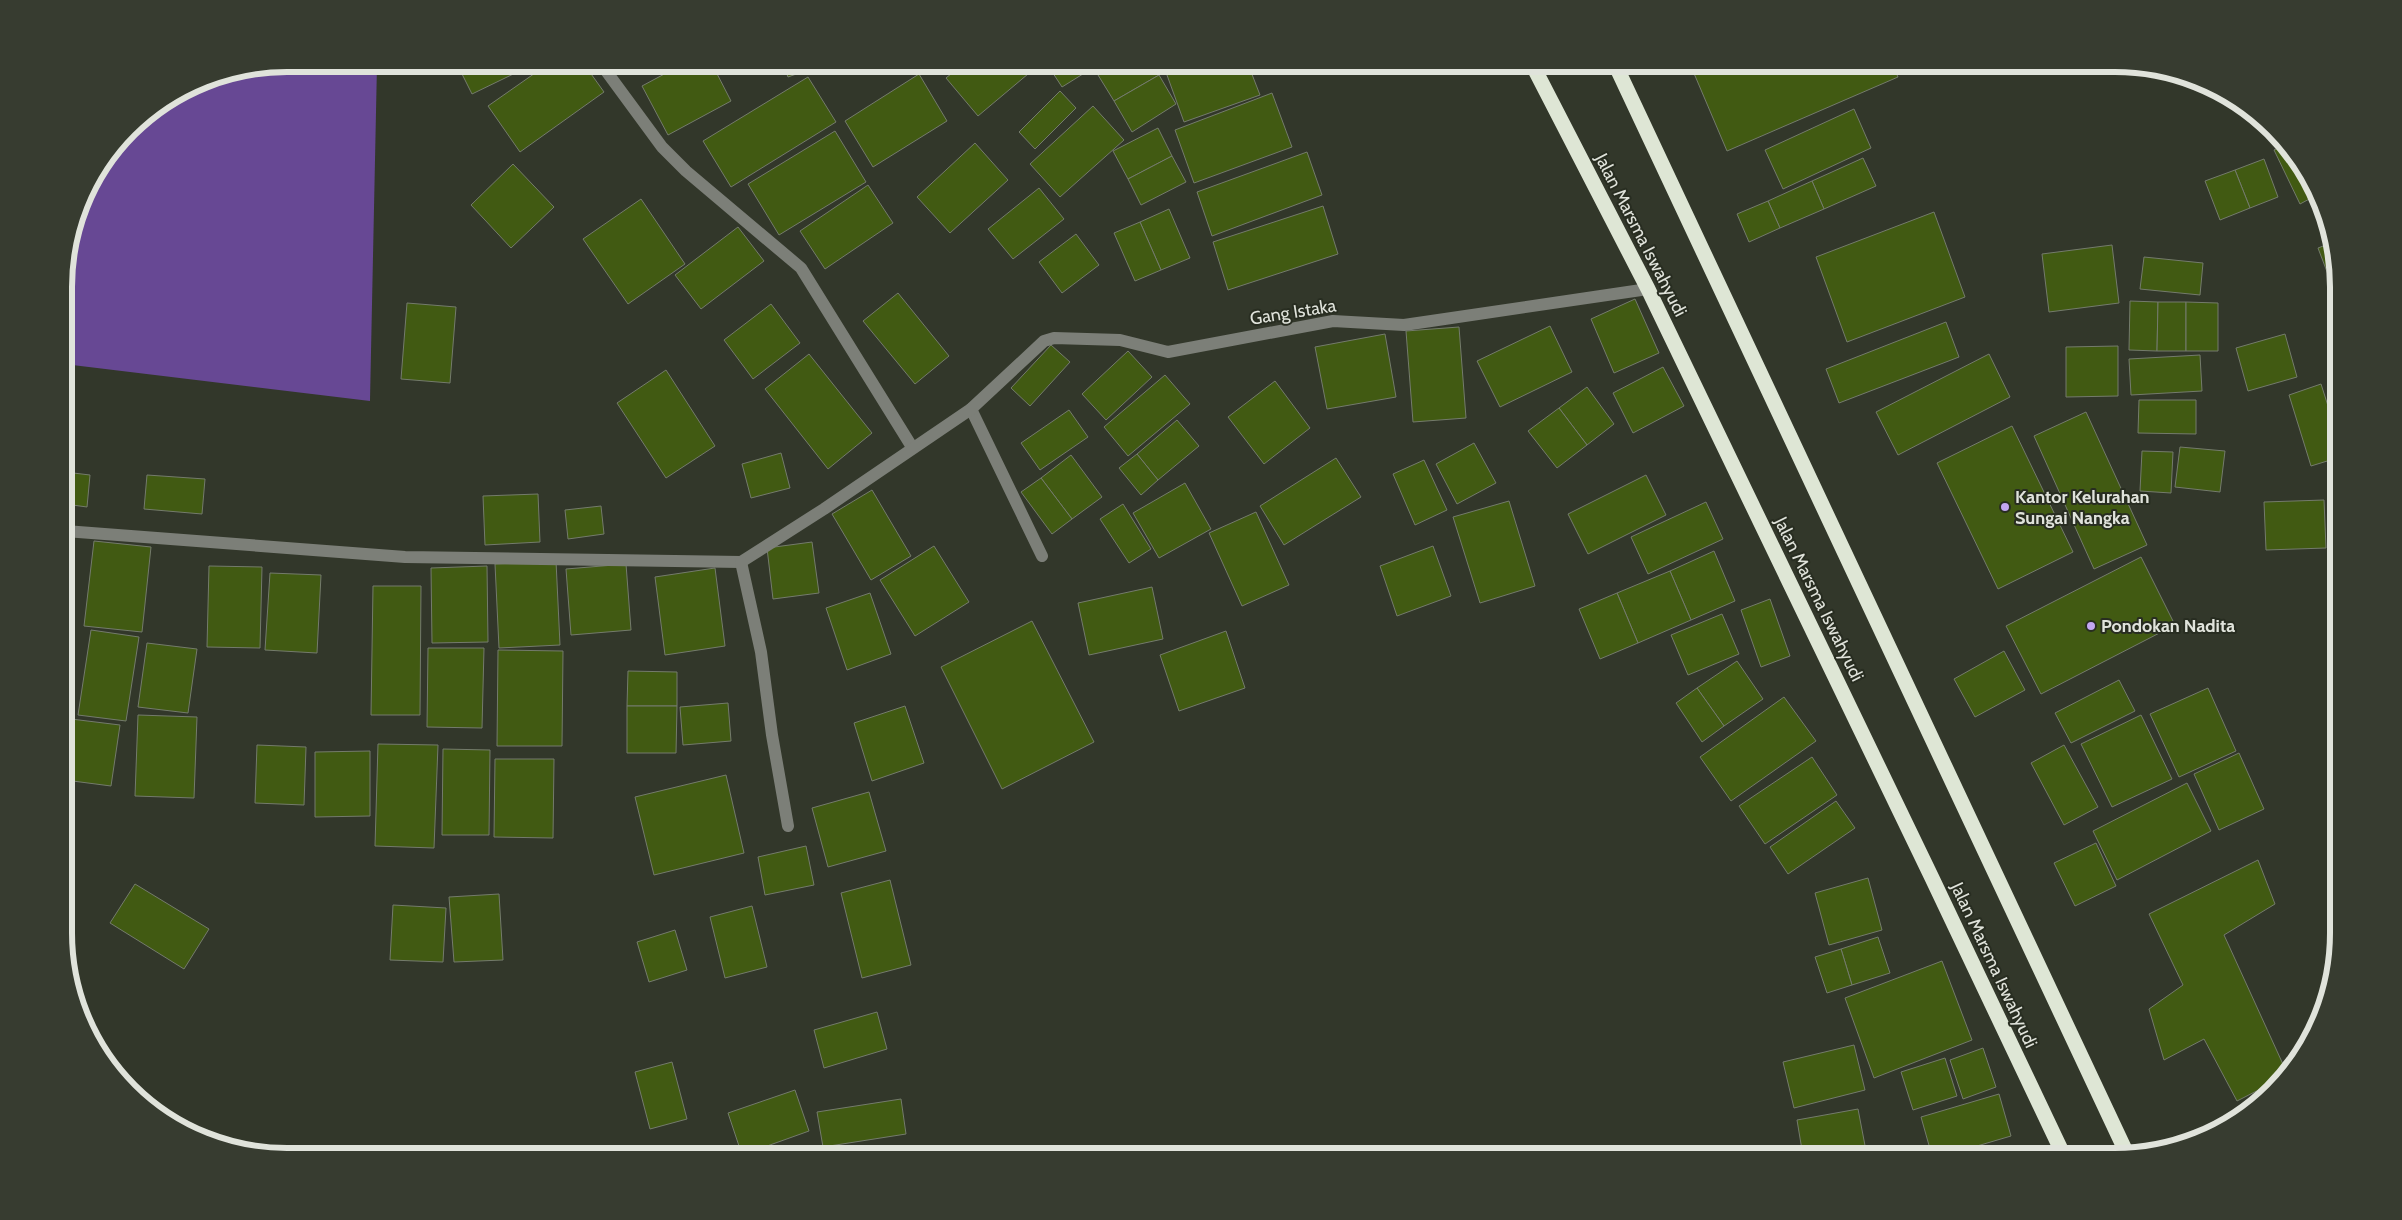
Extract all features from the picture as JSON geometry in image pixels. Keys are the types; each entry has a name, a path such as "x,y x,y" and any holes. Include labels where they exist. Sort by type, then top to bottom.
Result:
{"highway":[{"name":"Jalan Marsma Iswahyudi","path":"1536,72 1648,289 1928,869 2060,1148"},
{"path":"1619,72 2124,1147"}],"street":[{"path":"607,72 662,147 686,171 801,268 912,447"},
{"name":"Gang Istaka","path":"741,562 824,509 912,447 971,410 1044,341 1054,338 1120,340 1168,352 1333,320 1404,325 1648,289"},
{"path":"971,410 1042,556"},
{"path":"72,532 405,557 741,562 761,652 772,735 788,826"}],"shaded area":[{"path":"288,72 377,72 370,401 72,365 74,259 89,205 101,180 135,135 180,101 218,84 259,74"}],"building":[{"path":"461,72 517,72 472,94"},
{"path":"537,72 590,72 604,92 520,152 488,106"},
{"path":"668,72 716,72 731,101 668,135 642,86"},
{"path":"786,72 802,72 788,77"},
{"path":"953,72 1026,72 1028,74 978,116 946,78"},
{"path":"1052,72 1086,72 1062,87"},
{"path":"1103,72 1157,72 1159,75 1114,101 1098,75"},
{"path":"1166,72 1251,72 1260,95 1184,122"},
{"path":"1693,72 1896,72 1898,77 1727,151"},
{"path":"919,74 947,121 873,167 845,121"},
{"path":"1159,75 1176,104 1132,132 1114,101"},
{"path":"808,77 836,122 731,187 703,141"},
{"path":"1060,91 1076,108 1035,149 1019,132"},
{"path":"1272,93 1292,147 1194,183 1175,130"},
{"path":"1093,106 1124,140 1060,197 1030,164"},
{"path":"1854,109 1871,148 1783,189 1765,150"},
{"path":"1158,128 1172,156 1128,179 1113,151"},
{"path":"835,131 866,182 779,235 748,184"},
{"path":"975,143 1008,180 950,233 917,197"},
{"path":"2278,148 2285,157 2301,180 2310,199 2300,204 2274,150"},
{"path":"1307,152 1322,195 1212,236 1197,192"},
{"path":"1172,156 1186,182 1141,205 1128,179"},
{"path":"1863,158 1876,186 1824,209 1812,181"},
{"path":"2264,159 2278,197 2250,208 2235,170"},
{"path":"513,164 554,207 511,248 471,205"},
{"path":"2235,170 2250,208 2220,220 2205,181"},
{"path":"1812,181 1824,209 1780,228 1768,201"},
{"path":"868,185 893,223 825,269 800,231"},
{"path":"1039,188 1064,219 1013,259 988,229"},
{"path":"641,199 685,264 628,304 583,239"},
{"path":"1768,201 1780,228 1749,242 1737,214"},
{"path":"1323,206 1338,254 1228,290 1213,242"},
{"path":"1169,209 1190,258 1161,270 1140,222"},
{"path":"1934,212 1965,297 1847,342 1816,257"},
{"path":"1140,222 1161,270 1135,281 1114,233"},
{"path":"738,227 764,261 701,309 675,275"},
{"path":"1076,234 1099,265 1062,293 1039,262"},
{"path":"2112,245 2119,303 2049,312 2042,254"},
{"path":"2325,245 2329,278 2318,248"},
{"path":"2144,257 2203,263 2200,295 2140,289"},
{"path":"898,293 949,356 915,384 863,321"},
{"path":"1635,299 1659,353 1614,373 1591,319"},
{"path":"2130,301 2158,302 2157,351 2129,350"},
{"path":"2158,302 2186,302 2186,351 2157,351"},
{"path":"2186,302 2218,303 2218,351 2186,351"},
{"path":"407,303 456,307 450,383 401,379"},
{"path":"771,304 800,343 753,379 724,340"},
{"path":"1946,322 1959,357 1839,403 1826,369"},
{"path":"1550,326 1572,372 1500,407 1477,361"},
{"path":"1459,327 1466,418 1413,422 1406,331"},
{"path":"1385,334 1396,397 1327,409 1315,347"},
{"path":"2285,334 2297,377 2248,391 2236,348"},
{"path":"1051,345 1070,362 1030,406 1011,388"},
{"path":"2118,346 2118,396 2066,397 2066,347"},
{"path":"1128,351 1152,377 1106,420 1082,394"},
{"path":"809,354 872,433 828,469 765,389"},
{"path":"1989,354 2010,397 1898,455 1876,412"},
{"path":"2200,355 2202,391 2131,395 2129,359"},
{"path":"1663,367 1684,406 1633,433 1613,393"},
{"path":"666,370 715,446 666,478 617,403"},
{"path":"1165,375 1190,404 1128,456 1104,427"},
{"path":"1275,381 1310,428 1264,464 1228,417"},
{"path":"2321,384 2330,412 2330,460 2311,466 2289,395"},
{"path":"1587,387 1614,424 1587,445 1559,408"},
{"path":"2139,400 2196,400 2196,434 2138,433"},
{"path":"1559,408 1587,445 1557,468 1528,431"},
{"path":"1069,410 1088,437 1040,470 1021,443"},
{"path":"2086,412 2147,545 2094,569 2034,436"},
{"path":"1177,420 1199,446 1158,480 1137,454"},
{"name":"Kantor Kelurahan Sungai Nangka","path":"2012,426 2073,552 1998,589 1937,463"},
{"path":"1474,443 1496,483 1457,504 1436,464"},
{"path":"2180,447 2225,451 2220,492 2175,487"},
{"path":"2142,451 2173,452 2171,493 2140,491"},
{"path":"781,453 790,488 751,498 742,464"},
{"path":"1137,454 1158,480 1141,495 1119,468"},
{"path":"1071,455 1102,497 1072,519 1041,478"},
{"path":"1336,458 1361,497 1284,545 1260,506"},
{"path":"1424,460 1447,510 1415,525 1393,474"},
{"path":"72,473 90,475 87,507 72,505"},
{"path":"147,475 205,479 202,514 144,509"},
{"path":"1646,475 1666,515 1588,554 1568,514"},
{"path":"1041,478 1072,519 1052,534 1021,492"},
{"path":"1185,483 1211,529 1159,558 1133,513"},
{"path":"872,490 911,556 871,580 832,514"},
{"path":"538,494 540,542 485,545 483,496"},
{"path":"2324,500 2326,548 2266,550 2264,502"},
{"path":"1509,501 1535,586 1480,603 1453,517"},
{"path":"1706,502 1723,539 1648,574 1631,537"},
{"path":"1123,504 1151,549 1129,563 1100,519"},
{"path":"601,506 604,534 568,539 565,510"},
{"path":"1256,512 1289,585 1242,606 1209,533"},
{"path":"94,541 151,547 142,632 84,626"},
{"path":"812,542 819,593 773,599 767,548"},
{"path":"934,546 969,602 915,636 880,580"},
{"path":"1433,546 1451,596 1397,616 1380,566"},
{"path":"1714,551 1735,601 1691,620 1670,571"},
{"path":"72,553 74,553 72,569"},
{"name":"Pondokan Nadita","path":"2141,557 2175,625 2041,694 2006,626"},
{"path":"556,561 560,645 499,648 495,564"},
{"path":"626,564 631,630 571,635 566,569"},
{"path":"209,566 262,567 260,648 207,647"},
{"path":"487,566 488,642 432,643 431,568"},
{"path":"715,568 725,646 665,655 655,577"},
{"path":"1670,571 1691,620 1638,643 1617,593"},
{"path":"270,573 321,575 317,653 265,650"},
{"path":"373,586 421,586 420,715 371,715"},
{"path":"1152,587 1163,639 1089,655 1078,603"},
{"path":"870,593 891,654 847,670 826,608"},
{"path":"1617,593 1638,643 1600,659 1579,609"},
{"path":"1770,599 1790,656 1761,667 1741,610"},
{"path":"1722,614 1739,654 1688,675 1671,635"},
{"path":"1032,621 1094,742 1002,789 941,667"},
{"path":"91,630 139,637 126,721 78,715"},
{"path":"1226,631 1245,688 1179,711 1160,655"},
{"path":"147,643 197,649 188,713 138,707"},
{"path":"428,648 484,648 482,728 427,727"},
{"path":"498,650 563,651 562,746 497,746"},
{"path":"2004,651 2025,690 1975,717 1954,679"},
{"path":"1737,661 1763,699 1724,726 1697,688"},
{"path":"628,671 677,672 677,706 627,706"},
{"path":"2119,680 2135,711 2071,743 2055,713"},
{"path":"1697,688 1724,726 1702,742 1676,703"},
{"path":"2208,688 2236,751 2179,777 2150,714"},
{"path":"1784,697 1816,741 1731,801 1700,757"},
{"path":"728,703 731,741 683,745 680,707"},
{"path":"627,706 677,706 676,753 627,753"},
{"path":"905,706 924,763 872,781 854,723"},
{"path":"138,715 197,717 194,798 135,796"},
{"path":"2141,715 2172,779 2112,807 2081,744"},
{"path":"72,719 120,725 111,786 72,781"},
{"path":"378,744 438,745 434,848 375,846"},
{"path":"257,745 306,747 304,805 255,803"},
{"path":"2064,745 2098,807 2064,825 2031,763"},
{"path":"443,749 490,750 489,835 442,835"},
{"path":"370,751 370,816 315,817 315,752"},
{"path":"2239,753 2264,809 2219,830 2194,774"},
{"path":"1812,757 1837,795 1765,844 1739,806"},
{"path":"495,759 554,759 553,838 494,837"},
{"path":"726,775 744,853 654,875 635,797"},
{"path":"2187,783 2211,831 2117,880 2093,831"},
{"path":"869,792 886,851 828,867 812,808"},
{"path":"1836,801 1855,828 1788,874 1770,847"},
{"path":"2096,843 2116,886 2075,906 2054,863"},
{"path":"806,846 814,885 765,895 758,857"},
{"path":"2258,860 2275,904 2224,935 2283,1065 2265,1087 2237,1101 2204,1039 2164,1060 2149,1009 2183,985 2149,914"},
{"path":"1868,878 1882,930 1829,945 1815,893"},
{"path":"890,880 911,965 862,978 841,893"},
{"path":"135,884 209,929 184,969 110,923"},
{"path":"499,894 503,960 454,962 449,897"},
{"path":"393,905 446,908 443,962 390,960"},
{"path":"752,906 767,967 725,978 710,917"},
{"path":"675,930 687,970 649,982 637,942"},
{"path":"1878,937 1890,973 1852,985 1841,949"},
{"path":"1841,949 1852,985 1827,993 1815,957"},
{"path":"1942,961 1972,1040 1874,1078 1845,998"},
{"path":"877,1012 887,1049 824,1068 814,1030"},
{"path":"1854,1045 1865,1090 1794,1108 1783,1062"},
{"path":"1983,1048 1996,1087 1963,1099 1950,1060"},
{"path":"1945,1058 1957,1096 1913,1110 1901,1072"},
{"path":"672,1062 687,1119 650,1129 635,1072"},
{"path":"795,1090 809,1131 762,1148 740,1148 728,1113"},
{"path":"1999,1094 2011,1136 1970,1148 1930,1148 1921,1117"},
{"path":"901,1099 906,1134 823,1147 817,1112"},
{"path":"1858,1109 1865,1148 1802,1148 1797,1120"}],"place":[{"name":"Kantor Kelurahan Sungai Nangka","path":"2005,507"},
{"name":"Pondokan Nadita","path":"2091,626"}]}
